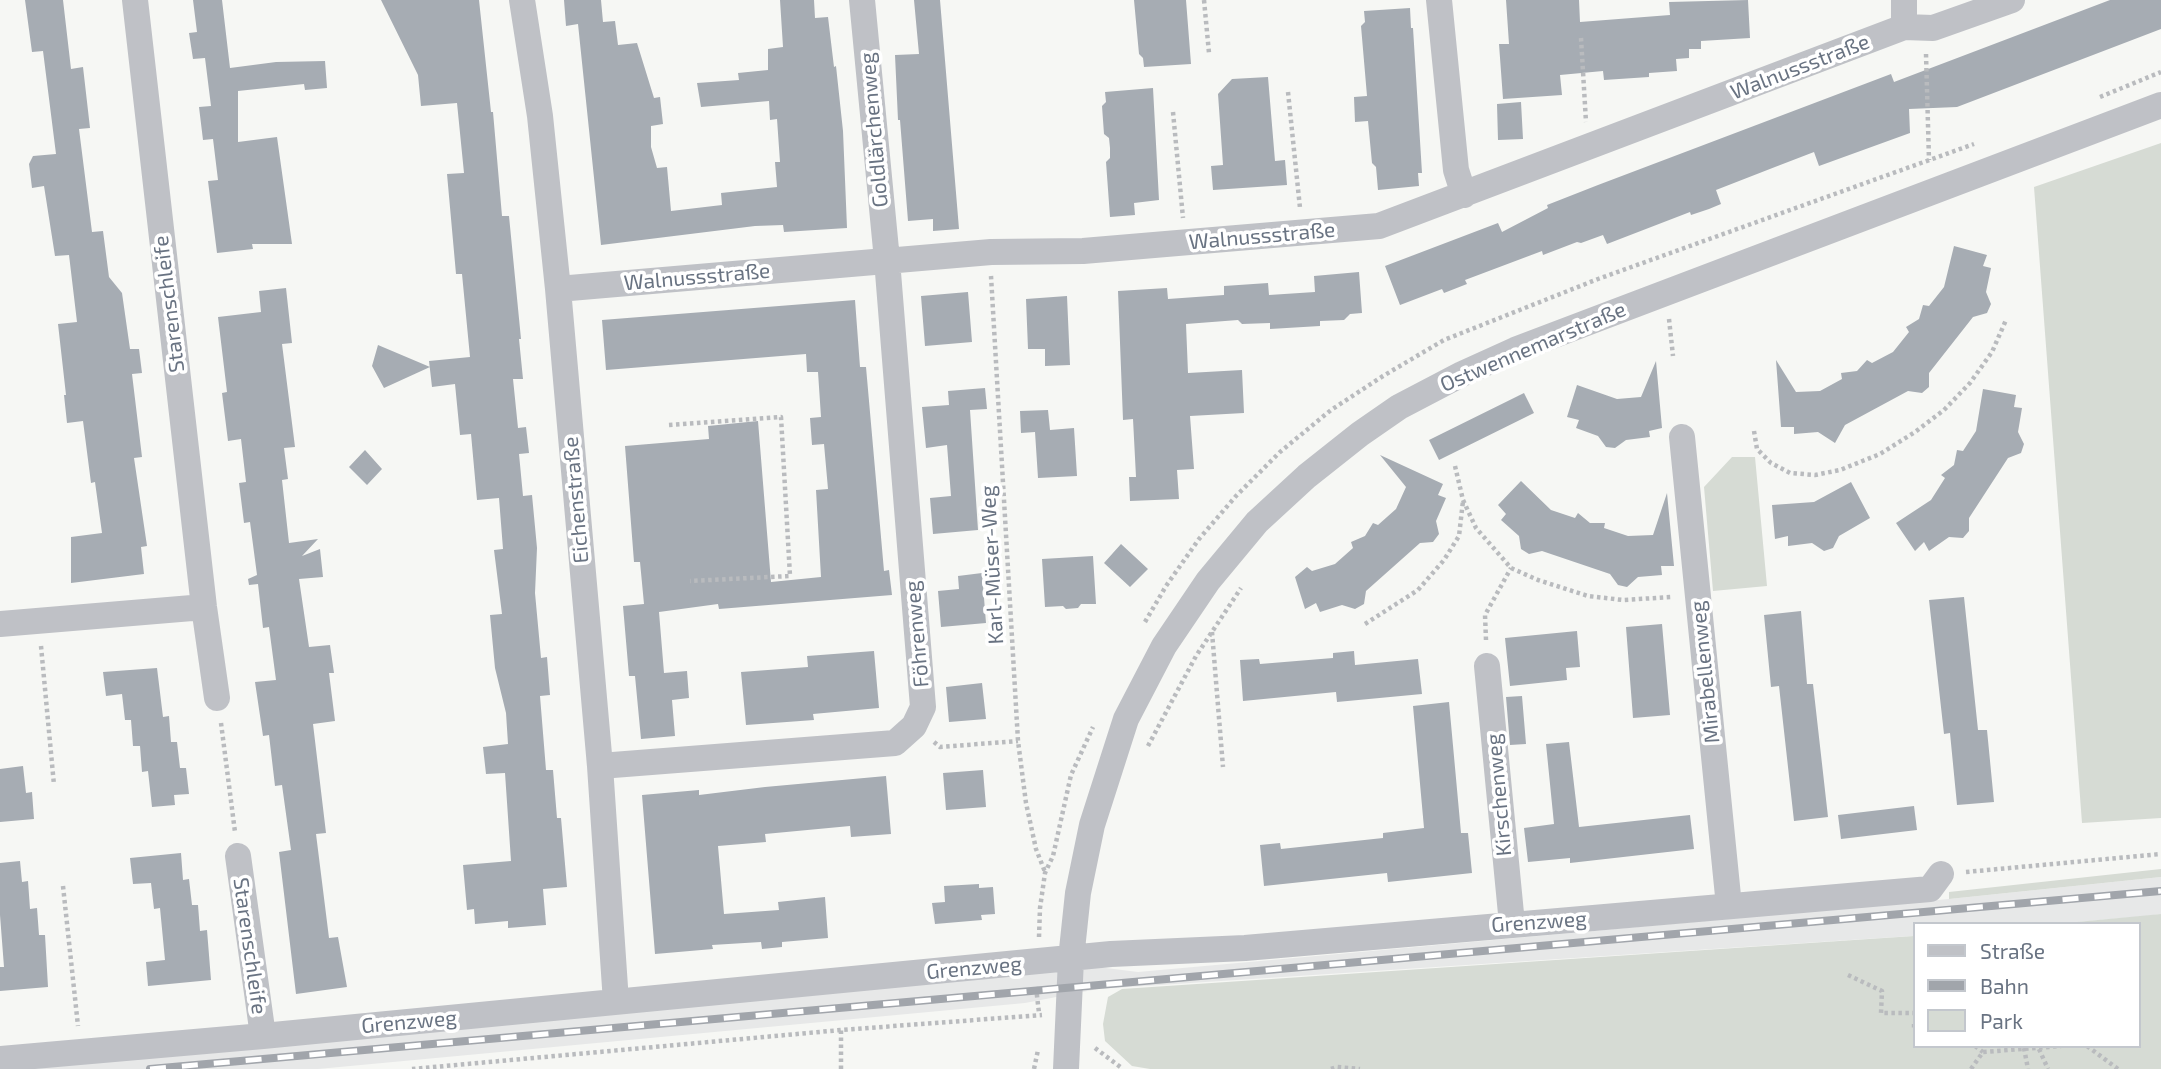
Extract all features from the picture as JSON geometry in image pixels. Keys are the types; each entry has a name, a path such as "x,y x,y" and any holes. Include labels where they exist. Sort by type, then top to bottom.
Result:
{"street":[{"name":"Starenschleife","path":"135,0 204,607 217,698"},
{"name":"Eichenstraße","path":"522,0 540,116 558,289 600,766 616,1002"},
{"name":"Goldlärchenweg","path":"862,0 887,260"},
{"path":"1439,0 1456,170 1464,195"},
{"path":"1903,0 1904,27"},
{"name":"Walnussstraße","path":"558,289 991,252 1083,251 1379,226 1904,27 1934,28 2012,0"},
{"name":"Ostwennemarstraße","path":"1066,1069 1071,959 1078,893 1092,825 1126,719 1164,646 1208,582 1257,522 1307,475 1399,407 1515,350 2161,105"},
{"name":"Föhrenweg","path":"887,260 923,707 914,726"},
{"name":"Mirabellenweg","path":"1682,438 1729,906"},
{"path":"0,624 204,607"},
{"name":"Kirschenweg","path":"1487,666 1512,924"},
{"path":"600,766 895,743 914,726"},
{"name":"Starenschleife","path":"238,856 263,1036"},
{"name":"Grenzweg","path":"0,1059 1111,954 1245,948 1930,889 1941,874"}],"path":[{"path":"1204,0 1209,53"},
{"path":"1904,27 1926,46 1930,161"},
{"path":"1581,38 1588,147"},
{"path":"2097,98 2161,72"},
{"path":"1288,92 1302,233"},
{"path":"1173,112 1185,243"},
{"path":"1142,626 1192,549 1236,496 1280,452 1321,419 1383,376 1444,340 1585,284 1986,140"},
{"name":"Karl-Müser-Weg","path":"991,252 1018,741 1026,803 1036,849 1045,873"},
{"path":"1658,321 1669,317 1673,356"},
{"path":"1754,431 1757,449 1771,463 1790,473 1815,475 1840,470 1880,454 1915,432 1953,401 1970,383 1992,352 2006,320"},
{"path":"669,425 781,417 790,576 690,582"},
{"path":"1455,466 1463,500 1476,528 1511,568 1588,596 1623,600 1698,596"},
{"path":"1365,624 1418,590 1444,560 1459,536 1463,500"},
{"path":"1487,666 1485,614 1511,568"},
{"path":"1144,757 1168,705 1212,631 1248,578"},
{"path":"38,621 54,785"},
{"path":"1212,631 1223,767"},
{"path":"217,698 238,856"},
{"path":"1040,1024 1036,991 1040,908 1045,873 1053,856 1071,775 1095,723"},
{"path":"914,726 940,747 1018,741"},
{"path":"1941,874 2161,854"},
{"path":"63,886 81,1052"},
{"path":"1848,975 1882,990 1881,1013 1912,1013"},
{"path":"412,1069 841,1030 1068,1014"},
{"path":"841,1030 841,1069"},
{"path":"1034,1069 1038,1044"},
{"path":"1095,1048 1123,1069"},
{"path":"2024,1048 2028,1069"},
{"path":"1971,1069 1982,1049 2047,1048"},
{"path":"2090,1048 2118,1069"},
{"path":"2039,1049 2048,1069"},
{"path":"1331,1069 1360,1069"}],"shaded area":[{"path":"2161,877 2161,914 2146,916 2078,922 1912,922 1912,936 1098,989 1025,1003 318,1069 18,1069 1098,967 1138,972 1949,899"}],"green space":[{"path":"2161,143 2161,818 2082,823 2034,187"},
{"path":"1732,457 1755,457 1767,586 1713,591 1704,487"},
{"path":"2161,869 2161,877 1949,899 1949,892"},
{"path":"2161,914 2161,1069 1150,1069 1132,1066 1105,1041 1103,1024 1108,997 1122,989 1912,936 1912,1048 2140,1048 2140,922 2077,922"}],"building":[{"path":"25,0 63,0 71,69 83,67 90,128 79,129 92,232 103,231 109,277 122,293 130,349 139,349 142,373 132,374 142,457 134,458 147,546 141,547 144,574 71,583 71,537 102,533 95,482 91,483 83,421 67,423 58,324 77,322 69,255 55,256 44,186 32,188 29,164 33,156 56,154 43,51 32,52"},
{"path":"193,0 222,0 230,68 276,62 325,61 327,88 305,90 304,84 238,91 238,142 277,137 292,244 252,244 253,249 217,253 208,181 218,180 213,139 203,140 199,107 211,106 205,58 193,59 189,33 197,32"},
{"path":"381,0 479,0 502,216 509,216 521,339 523,379 513,379 518,428 526,427 529,453 519,454 523,496 532,495 537,548 535,593 541,658 547,657 550,695 540,696 546,770 553,770 557,818 561,818 567,887 543,889 546,925 508,928 508,921 475,924 474,909 467,910 463,865 511,861 505,773 486,774 483,747 508,744 506,713 495,668 490,615 502,614 494,550 503,549 499,498 477,500 471,434 460,435 455,384 432,387 429,361 470,357 462,274 456,274 447,174 464,173 457,103 421,106 418,75"},
{"path":"564,0 601,0 603,22 615,21 618,45 637,43 654,98 660,97 663,124 651,126 651,147 657,168 667,167 671,211 722,205 721,193 777,187 775,162 780,162 777,119 770,120 769,101 701,107 697,83 739,80 738,73 768,70 768,49 783,47 780,0 814,0 815,18 828,17 834,67 836,66 843,131 847,228 784,232 783,225 755,226 601,245 578,24 566,26"},
{"path":"914,0 940,0 959,229 933,231 933,219 908,221 895,55 919,54"},
{"path":"1134,0 1186,0 1191,64 1144,67 1143,58 1139,54"},
{"path":"1506,0 1579,0 1580,22 1670,15 1669,2 1748,0 1750,38 1701,41 1701,49 1689,49 1689,58 1676,59 1677,71 1649,73 1649,77 1604,80 1603,71 1560,75 1562,95 1503,99 1499,44 1509,44"},
{"path":"2110,0 2161,0 2161,29 1957,107 1909,109 1910,133 1819,166 1814,152 1716,190 1721,204 1709,209 1691,215 1690,212 1607,244 1603,235 1543,255 1542,251 1465,280 1467,284 1444,293 1442,289 1400,305 1385,266 1498,223 1502,232 1548,208 1547,205 1598,185 1891,74 1894,82"},
{"path":"1410,8 1422,173 1418,173 1419,186 1378,190 1368,121 1355,122 1354,97 1367,96 1361,26 1365,22 1364,11"},
{"path":"1268,77 1275,161 1285,160 1287,185 1213,190 1211,166 1223,165 1218,94 1232,79"},
{"path":"1153,88 1159,200 1134,203 1135,215 1110,217 1106,162 1110,158 1110,148 1109,138 1104,134 1102,106 1106,102 1105,92"},
{"path":"1521,102 1523,139 1498,140 1497,104"},
{"path":"1954,246 1987,255 1983,266 1991,268 1986,292 1991,304 1987,313 1973,317 1929,373 1929,387 1922,393 1908,391 1845,425 1835,443 1818,432 1794,434 1794,427 1781,427 1776,360 1796,392 1820,391 1842,379 1841,373 1857,371 1867,360 1872,363 1893,352 1909,332 1906,327 1919,319 1923,305 1929,306 1944,287"},
{"path":"1359,272 1362,313 1350,314 1344,320 1320,321 1320,326 1270,329 1270,323 1242,324 1238,320 1186,324 1188,373 1242,370 1244,413 1190,416 1194,469 1177,470 1179,499 1130,501 1129,477 1136,477 1133,419 1123,420 1118,291 1167,288 1168,299 1224,295 1224,286 1268,283 1269,295 1315,292 1314,276"},
{"path":"286,288 292,343 282,344 295,447 284,448 288,479 282,480 289,543 318,539 302,556 320,549 323,577 299,579 309,647 330,645 334,673 329,673 335,721 313,724 326,833 316,834 329,938 338,937 347,987 296,994 279,852 291,850 282,785 275,786 269,735 263,736 255,682 276,680 269,627 263,628 258,584 249,585 248,579 257,575 250,522 244,523 239,483 246,482 241,439 228,441 222,393 227,392 218,317 261,312 259,291"},
{"path":"968,292 972,342 925,346 921,296"},
{"path":"1067,296 1070,365 1045,366 1045,349 1028,349 1026,299"},
{"path":"855,300 860,367 866,367 884,571 889,570 892,595 719,609 718,604 659,612 664,673 687,671 689,698 672,700 675,736 641,739 635,676 629,676 623,606 644,604 640,562 634,562 625,446 709,439 708,426 758,421 771,582 821,577 816,490 828,489 824,444 812,445 810,418 821,417 818,372 807,372 806,354 606,370 602,320"},
{"path":"378,345 430,367 384,388 372,366"},
{"path":"1656,361 1662,428 1649,431 1650,437 1626,440 1615,448 1606,447 1598,436 1576,428 1579,420 1567,417 1577,385 1617,399 1641,397"},
{"path":"985,388 987,409 970,410 978,530 933,534 930,498 951,496 947,445 926,448 922,407 949,405 948,391"},
{"path":"1983,389 2016,395 2014,407 2022,408 2018,432 2024,444 2021,453 2008,458 1969,518 1969,531 1963,538 1949,537 1929,551 1924,542 1915,551 1896,523 1931,500 1945,478 1941,475 1954,465 1957,450 1963,451 1976,431"},
{"path":"1524,393 1534,413 1439,460 1429,440"},
{"path":"1048,410 1050,430 1074,428 1077,476 1038,478 1035,432 1021,433 1020,411"},
{"path":"365,450 382,469 367,485 349,467"},
{"path":"1380,455 1443,484 1438,495 1446,498 1436,521 1439,534 1433,542 1420,543 1366,591 1364,604 1355,609 1342,605 1320,612 1316,603 1305,609 1295,577 1307,567 1312,571 1335,564 1353,548 1351,542 1365,536 1373,523 1378,525 1396,509 1406,487"},
{"path":"1521,481 1551,510 1575,518 1578,513 1590,523 1605,523 1604,528 1628,536 1653,535 1667,493 1674,566 1661,566 1662,575 1638,577 1627,587 1618,585 1610,574 1542,551 1529,554 1521,549 1519,536 1501,520 1506,514 1498,505"},
{"path":"1851,482 1870,518 1839,536 1833,548 1824,551 1812,543 1788,546 1788,536 1775,539 1772,505 1814,502"},
{"path":"1121,544 1148,569 1130,587 1104,563"},
{"path":"1093,556 1096,604 1081,604 1078,608 1066,609 1063,606 1045,607 1042,559"},
{"path":"982,573 986,623 941,627 938,591 959,589 958,576"},
{"path":"1964,597 1978,730 1987,730 1994,802 1957,805 1950,733 1944,734 1929,600"},
{"path":"1801,611 1807,684 1813,684 1828,817 1794,821 1779,686 1771,687 1764,615"},
{"path":"1662,624 1670,715 1633,718 1626,627"},
{"path":"1577,631 1580,667 1566,668 1567,680 1510,686 1505,638"},
{"path":"874,651 879,708 813,714 814,720 746,725 741,672 808,667 807,656"},
{"path":"1354,651 1355,665 1418,659 1422,694 1337,702 1336,692 1243,701 1240,660 1259,659 1260,664 1333,658 1333,653"},
{"path":"157,668 163,717 169,716 171,742 177,742 180,768 186,768 189,794 174,795 175,805 152,807 148,771 142,772 140,746 133,746 131,720 125,720 122,694 106,696 103,672"},
{"path":"982,683 986,719 949,722 946,687"},
{"path":"1522,696 1526,744 1510,745 1506,697"},
{"path":"1449,702 1461,833 1468,833 1472,873 1388,882 1387,873 1264,886 1260,845 1280,843 1281,849 1383,838 1383,833 1424,828 1413,706"},
{"path":"1569,742 1579,827 1690,815 1694,849 1570,863 1570,858 1528,862 1524,828 1554,824 1546,744"},
{"path":"23,766 26,793 32,792 34,819 0,822 0,769"},
{"path":"983,770 986,807 946,810 943,773"},
{"path":"886,776 891,834 851,837 850,826 765,834 766,842 718,846 724,914 779,910 778,902 825,897 828,938 782,942 782,947 762,949 761,942 712,945 713,949 655,954 642,795 699,790 699,795"},
{"path":"1914,806 1917,830 1841,839 1838,815"},
{"path":"181,853 183,880 189,879 192,905 198,905 200,931 207,930 211,980 148,986 146,962 165,960 160,908 154,909 151,883 133,884 130,858"},
{"path":"20,861 22,882 28,881 30,909 37,908 39,935 45,935 48,987 0,991 0,967 4,967 0,863"},
{"path":"979,884 979,888 993,887 995,914 981,915 982,920 935,924 932,903 945,902 944,886"}],"railway":[{"path":"150,1069 2161,891"}]}
